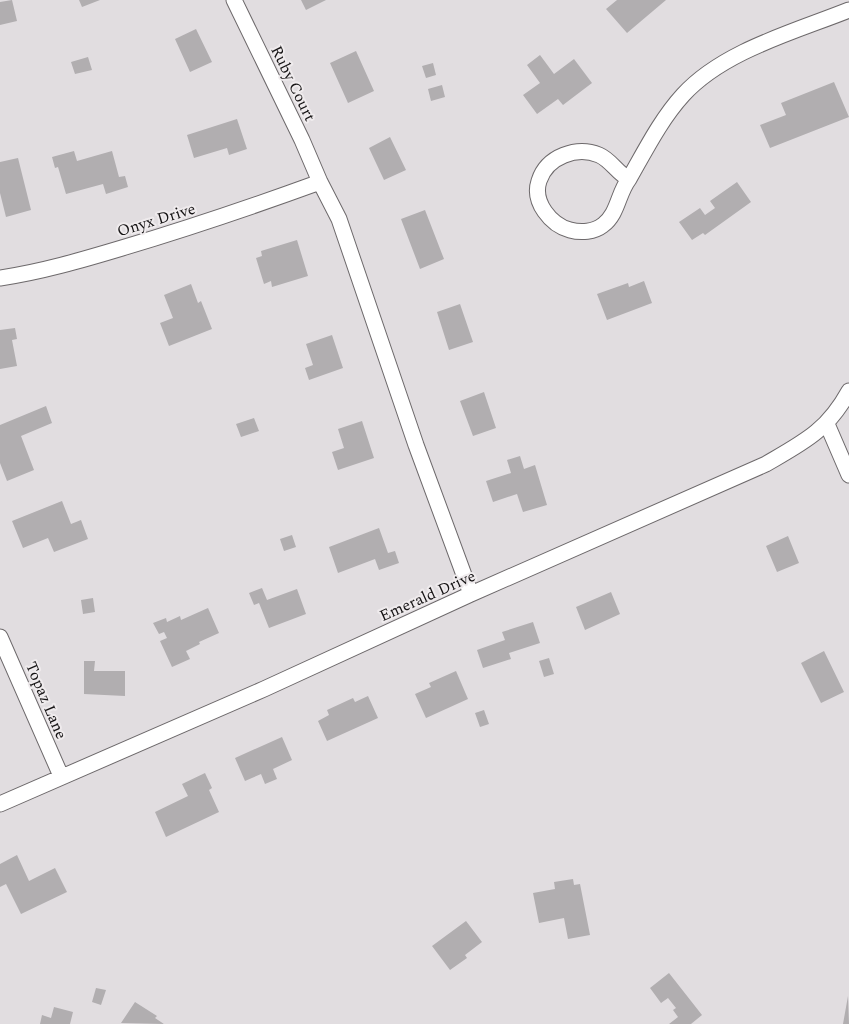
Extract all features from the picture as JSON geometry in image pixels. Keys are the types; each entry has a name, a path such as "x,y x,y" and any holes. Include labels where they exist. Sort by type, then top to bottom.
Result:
{"street":[{"name":"Ruby Court","path":"234,0 339,219 416,445 471,594"},
{"path":"628,179 601,156 579,152 569,153 556,159 545,170 538,182 538,194 550,220 557,225 575,232 594,230 602,226 608,221 617,206 624,185 628,179 674,105 702,77 725,62 755,48 849,10"},
{"name":"Onyx Drive","path":"0,278 40,270 135,244 213,220 320,182"},
{"name":"Emerald Drive","path":"0,804 264,689 471,594 766,464 807,440 827,424 849,391"},
{"path":"827,424 849,475"},
{"name":"Topaz Lane","path":"0,637 61,776"}],"building":[{"path":"12,0 17,21 0,25 0,2"},
{"path":"79,0 100,0 82,7"},
{"path":"301,0 326,0 306,10"},
{"path":"617,0 666,0 627,33 606,9"},
{"path":"196,29 212,62 190,72 175,39"},
{"path":"356,51 374,91 348,103 330,63"},
{"path":"540,55 554,74 574,59 592,83 563,105 558,99 537,114 523,95 540,83 527,65"},
{"path":"88,57 92,70 75,74 71,62"},
{"path":"433,63 436,75 426,78 422,66"},
{"path":"834,82 849,117 770,148 760,125 786,115 781,103"},
{"path":"442,85 445,97 431,101 428,89"},
{"path":"237,119 247,149 229,155 227,148 194,158 187,135"},
{"path":"390,137 406,170 384,180 369,148"},
{"path":"74,151 77,161 112,151 119,177 125,176 128,187 106,194 103,184 66,194 58,167 55,168 52,157"},
{"path":"18,158 31,210 6,217 0,193 0,162"},
{"path":"737,182 751,202 705,235 703,233 692,240 679,222 700,208 705,215 715,208 710,201"},
{"path":"425,210 444,259 420,269 401,219"},
{"path":"297,240 308,276 272,287 271,281 264,284 256,258 262,256 261,251"},
{"path":"644,281 652,303 607,320 597,294 628,283 629,287"},
{"path":"191,284 198,303 201,301 212,329 169,346 160,323 173,318 164,295"},
{"path":"460,304 473,342 449,350 437,312"},
{"path":"15,328 17,339 12,340 17,366 0,369 0,330"},
{"path":"332,335 343,368 309,380 305,368 313,365 306,344"},
{"path":"484,392 496,428 473,436 460,401"},
{"path":"46,406 52,423 21,436 34,470 7,481 0,463 0,425"},
{"path":"254,418 259,431 241,437 236,424"},
{"path":"362,421 374,458 338,470 332,452 344,448 338,429"},
{"path":"520,456 524,469 535,465 547,505 523,512 517,494 493,502 486,481 511,473 507,460"},
{"path":"62,501 71,524 81,520 88,539 54,552 48,538 23,548 12,521"},
{"path":"379,528 388,553 395,551 399,563 379,570 375,559 338,573 329,547"},
{"path":"292,535 296,547 284,551 280,539"},
{"path":"788,536 799,563 777,572 766,546"},
{"path":"262,588 267,600 297,589 306,614 269,628 259,603 254,605 249,593"},
{"path":"611,592 620,614 585,630 576,607"},
{"path":"93,598 95,612 83,614 81,600"},
{"path":"208,608 219,633 199,642 200,644 186,651 190,659 172,667 160,641 167,638 164,632 159,634 153,623 166,618 167,622 180,616 181,620"},
{"path":"533,622 540,643 509,653 511,659 483,668 477,650 505,640 502,632"},
{"path":"824,651 844,692 821,703 801,663"},
{"path":"549,658 554,674 544,677 539,661"},
{"path":"84,661 95,661 94,671 125,671 125,696 84,694"},
{"path":"456,671 468,699 426,718 415,694 431,687 429,683"},
{"path":"368,696 378,718 327,741 318,721 329,715 327,710 353,698 355,702"},
{"path":"484,710 489,724 480,727 475,713"},
{"path":"282,737 292,760 273,769 277,779 265,784 261,774 245,781 235,758"},
{"path":"205,773 212,788 209,790 219,812 166,837 155,812 188,796 182,784"},
{"path":"17,855 29,881 55,868 67,892 21,914 6,884 0,887 0,864"},
{"path":"573,879 574,885 580,884 590,935 568,939 564,918 539,923 533,893 555,889 554,882"},
{"path":"466,921 482,942 465,955 467,958 450,970 432,946"},
{"path":"669,973 702,1015 691,1024 669,1024 678,1017 673,1010 676,1008 668,998 661,1003 650,988"},
{"path":"96,988 106,990 101,1005 92,1002"},
{"path":"848,996 849,1024 843,1024"},
{"path":"135,1002 157,1016 155,1018 164,1024 121,1023"},
{"path":"54,1007 73,1012 70,1024 40,1024 42,1015 51,1018"}]}
